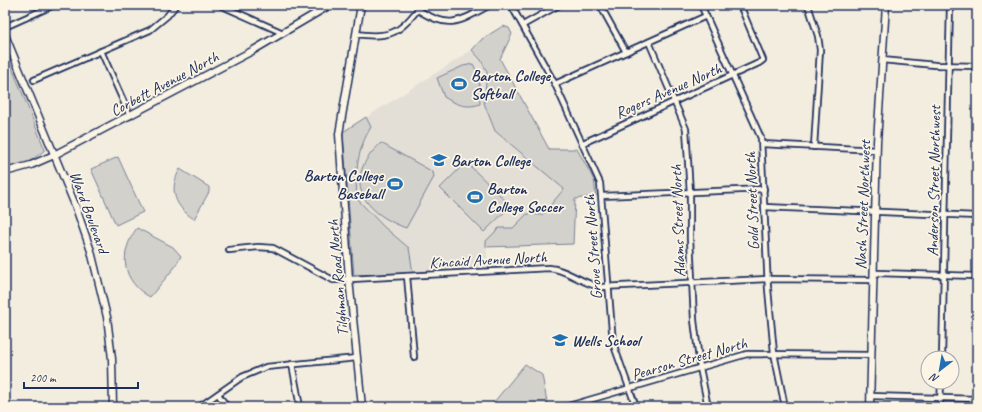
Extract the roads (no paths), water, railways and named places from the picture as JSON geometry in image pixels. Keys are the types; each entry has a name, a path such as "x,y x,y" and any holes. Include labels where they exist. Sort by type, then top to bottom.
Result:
{"main road":[{"name":"Corbett Avenue North","path":"5,172 32,165 130,116 284,33 330,5"},
{"name":"Tilghman Road North","path":"361,5 339,134 349,279 362,407"},
{"name":"Nash Street Northwest","path":"870,407 872,280 877,150 886,5"},
{"name":"Ward Boulevard","path":"5,35 86,234 102,291 111,352 113,407"}],"street":[{"path":"5,27 54,5"},
{"path":"34,80 150,30 167,16 176,5"},
{"path":"220,5 284,33"},
{"path":"356,34 377,36 396,32 408,23 421,5"},
{"path":"418,10 436,20 450,22 465,18 490,5"},
{"name":"Grove Street North","path":"511,5 556,84 598,178 602,196 613,343 636,407"},
{"path":"523,25 559,5"},
{"path":"600,5 626,52"},
{"name":"Gold Street North","path":"701,5 758,131 762,144 767,279 774,353 785,407"},
{"name":"Rogers Avenue North","path":"583,143 763,60 740,5"},
{"path":"808,5 818,36 820,50 814,147"},
{"name":"Anderson Street Northwest","path":"942,350 950,5"},
{"path":"556,84 706,16"},
{"name":"Adams Street North","path":"649,42 686,128 690,193 692,283 700,368 708,407"},
{"path":"101,51 130,116"},
{"path":"882,60 948,66 977,66"},
{"path":"762,144 877,150"},
{"path":"602,196 764,190"},
{"path":"764,207 977,216"},
{"name":"Kincaid Avenue North","path":"229,250 258,247 273,248 330,279 554,268 592,286 608,287 767,279 872,280 877,274 944,275"},
{"path":"944,275 977,276"},
{"path":"407,276 414,357"},
{"name":"Pearson Street North","path":"565,407 748,354 774,353 870,355"},
{"path":"199,407 242,377 254,372 277,365 357,358"},
{"path":"292,364 300,407"},
{"path":"940,407 941,390"},
{"path":"218,394 226,407"},
{"path":"870,396 977,399"}],"place":[{"name":"Barton College Softball","path":"459,84"},
{"name":"Barton College","path":"439,160"},
{"name":"Barton College Baseball","path":"395,184"},
{"name":"Barton College Soccer","path":"475,197"},
{"name":"Wells School","path":"560,340"}]}
